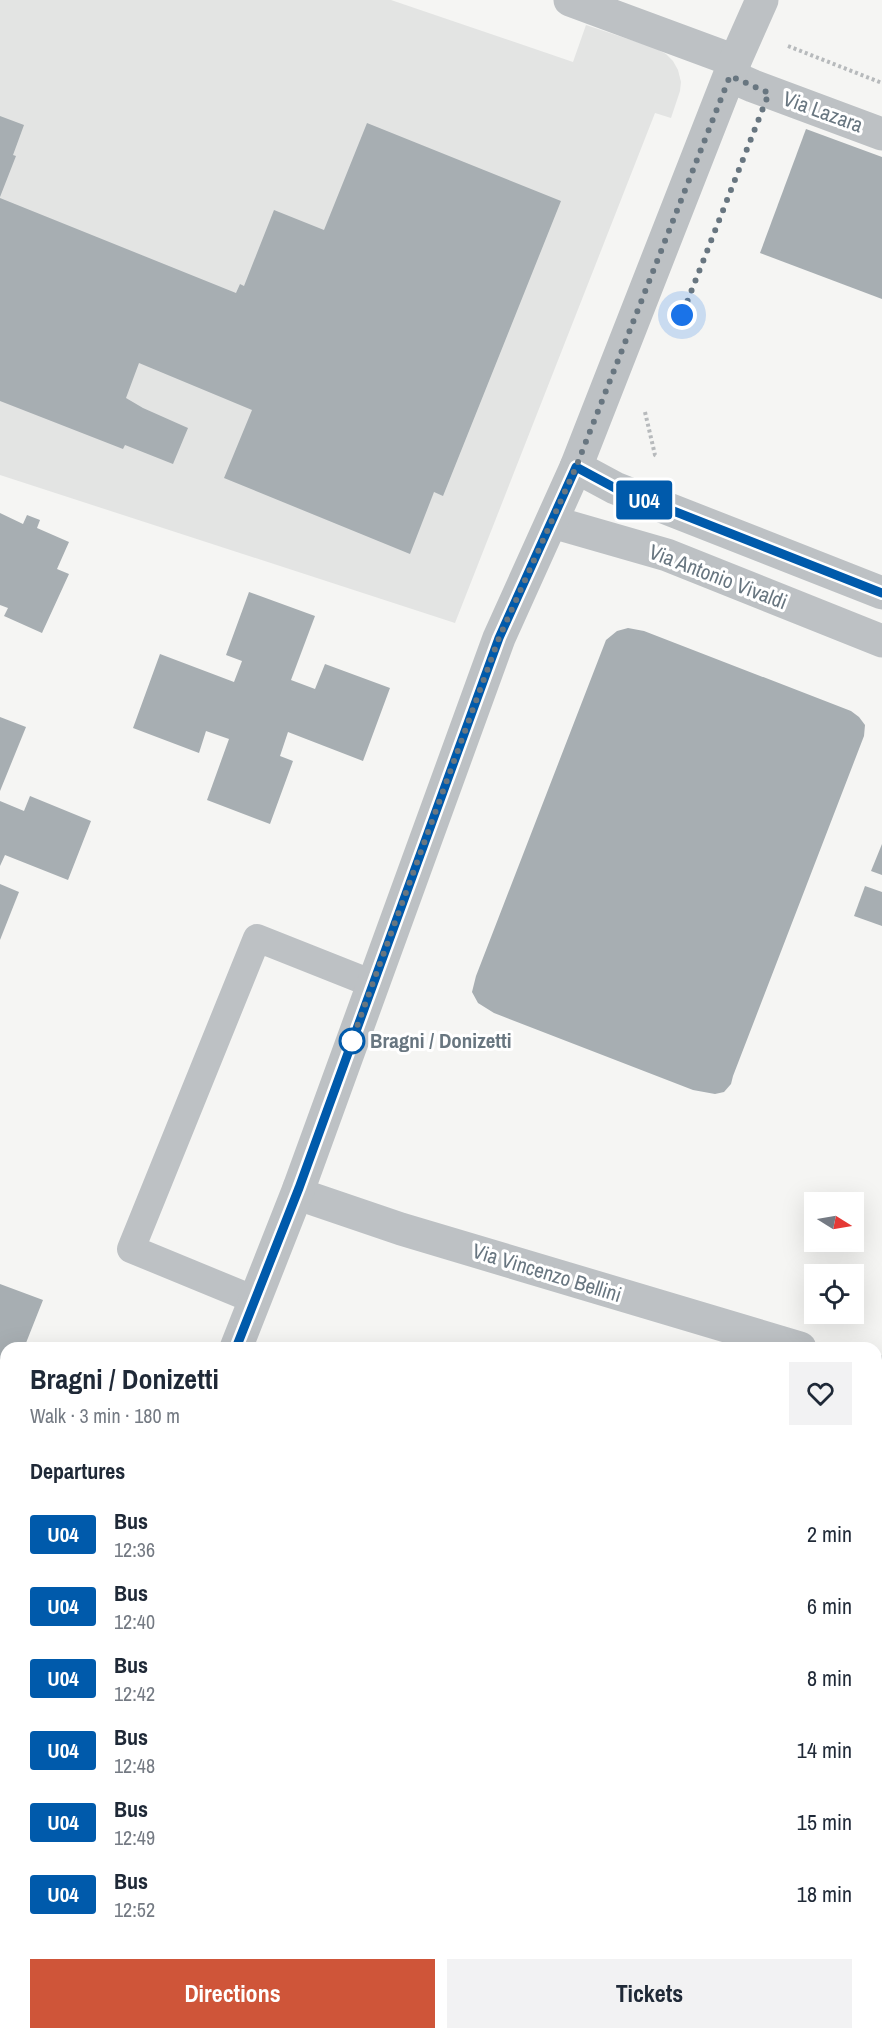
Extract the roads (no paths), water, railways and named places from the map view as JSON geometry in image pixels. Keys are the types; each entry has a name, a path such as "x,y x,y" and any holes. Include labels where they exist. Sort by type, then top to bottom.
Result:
{"street":[{"name":"Via Lazara","path":"570,0 733,69 769,93 882,134"},
{"path":"238,1342 299,1188 499,638 576,467 762,0"},
{"path":"576,467 615,488 882,593"},
{"name":"Via Antonio Vivaldi","path":"552,522 667,555 882,641"},
{"name":"Via Vincenzo Bellini","path":"299,1188 307,1197 400,1229 756,1342"}],"lane":[{"path":"255,1300 131,1249 257,938 373,984"}],"place":[{"name":"Bragni / Donizetti","path":"352,1041"}]}
